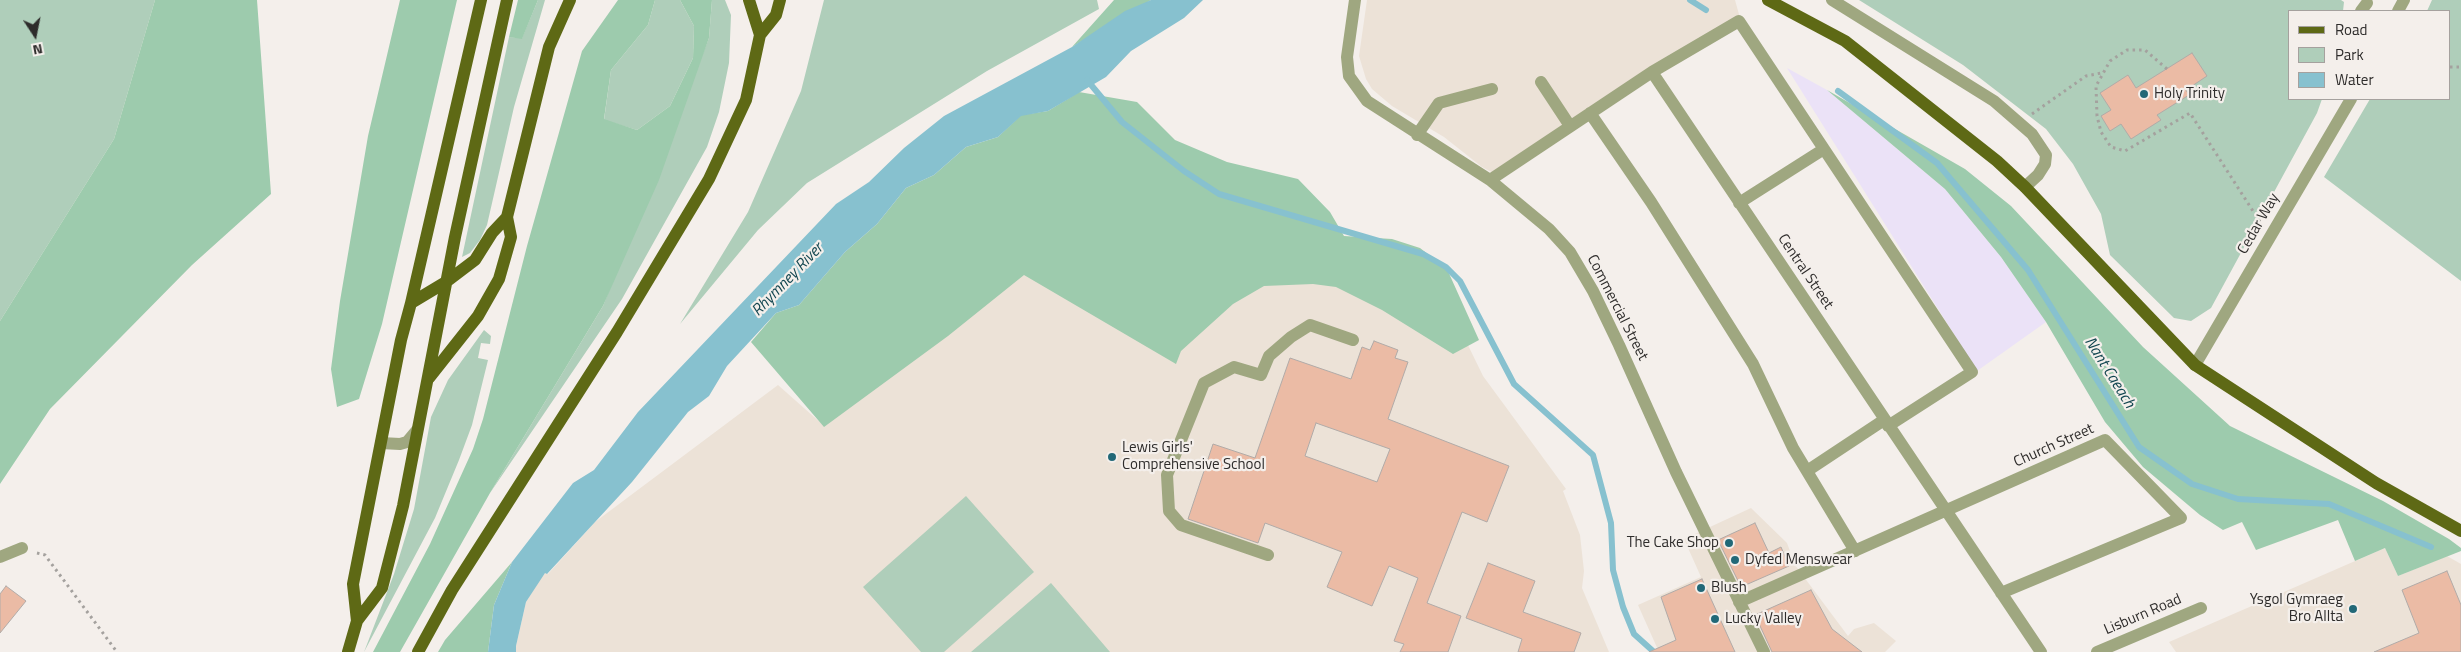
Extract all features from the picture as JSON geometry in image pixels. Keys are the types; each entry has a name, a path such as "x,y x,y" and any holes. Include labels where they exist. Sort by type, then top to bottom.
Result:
{"main road":[{"path":"357,621 353,584 402,334 411,303 481,0"},
{"path":"348,652 357,621 382,588 403,506 446,282 507,0"},
{"path":"426,381 473,322 498,279 511,238 507,216 549,47 570,0"},
{"path":"749,0 760,35"},
{"path":"418,652 452,590 616,332 709,179 746,100 760,35 776,15 780,0"},
{"path":"1768,0 1845,41 1997,161 2025,187 2195,365 2376,484 2461,531"},
{"path":"411,303 446,282 475,260 492,232 507,216"}],"street":[{"name":"Commercial Street","path":"1356,0 1347,57 1349,76 1366,102 1490,180 1549,230 1570,252 1593,291 1676,472 1764,652"},
{"path":"1832,0 1994,101 2032,134 2046,155 2045,164 2038,175 2025,187"},
{"path":"1490,180 1652,72 1739,21 1972,372 1807,471"},
{"name":"Central Street","path":"1652,72 2041,652"},
{"path":"1541,82 1570,126"},
{"path":"1417,135 1439,103 1492,89"},
{"name":"Cedar Way","path":"2195,365 2350,100"},
{"path":"1590,113 1651,202 1753,364 1793,448 1855,551"},
{"path":"1739,203 1824,149"},
{"path":"1268,555 1181,525 1169,511 1167,475 1204,383 1234,367 1261,375 1269,356 1291,337 1310,325 1353,340"},
{"path":"381,443 400,444 406,442 417,430"},
{"name":"Church Street","path":"1739,602 2105,440 2180,518 2001,593"},
{"path":"0,557 22,548"},
{"name":"Lisburn Road","path":"2097,652 2201,608"}],"path":[{"path":"2166,69 2145,50 2127,50 2110,60 2096,86 2097,116 2101,132 2111,146 2125,151 2190,113 2270,237"},
{"path":"2019,123 2086,76 2102,72"},
{"path":"22,548 45,556 117,652"}],"shaded area":[{"path":"1367,0 1735,0 1740,18 1497,175 1482,167 1444,137 1392,106 1372,89 1366,79 1359,56"},
{"path":"1787,68 1827,90 1945,189 2001,257 2046,322 1977,371"},
{"name":"Lewis Girls' Comprehensive School","path":"1249,223 1465,339 1483,376 1566,489 1563,491 1580,535 1584,571 1582,588 1609,652 516,652 526,602 535,587 545,572 548,574 595,522 778,385 822,424 1024,237"},
{"path":"1751,508 1787,543 1795,565 1848,636 1854,629 1874,623 1896,641 1885,652 1659,652 1638,605 1701,577 1684,539"},
{"name":"Ysgol Gymraeg Bro Allta","path":"2385,548 2398,576 2447,556 2461,564 2461,652 2176,652 2169,642"}],"green space":[{"path":"0,0 155,0 114,139 0,321"},
{"path":"155,0 257,0 271,194 192,265 50,409 0,484 0,321 114,139"},
{"path":"400,0 457,0 382,324 359,399 337,407 331,369 340,301 368,136"},
{"path":"518,0 538,0 522,39 509,37"},
{"path":"538,0 545,0 514,107 487,225 480,240 470,253 462,257 509,37 522,38"},
{"path":"618,0 655,0 648,25 611,70 604,119 637,130 670,106 693,58 694,26 680,0 712,0 709,38 659,180 603,306 490,493 400,652 373,652 430,544 473,449 483,419 527,246 582,51"},
{"path":"655,0 680,0 694,26 693,58 670,106 637,130 604,120 611,70 648,25"},
{"path":"712,0 725,0 731,15 729,63 719,112 707,147 622,299 490,493 603,306 709,38"},
{"path":"824,0 1097,0 1099,9 987,71 807,183 758,230 680,324 748,212 801,91"},
{"path":"1114,0 1151,0 1072,47"},
{"path":"1859,0 2341,0 2344,2 2343,10 2288,10 2288,100 2322,100 2317,113 2211,308 2191,321 2174,318 2110,255 2101,214 2073,164 2046,129 1963,65"},
{"path":"2432,0 2461,0 2461,281 2324,177 2369,100 2451,100 2451,10 2427,10"},
{"path":"1827,90 1965,169 2011,206 2143,347 2230,426 2383,501 2449,539 2461,548 2461,551 2398,576 2385,548 2355,561 2338,520 2256,550 2242,522 2223,530 2200,515 2143,467 2105,422 2046,322 2001,257 1945,189"},
{"path":"1079,92 1137,102 1175,140 1227,162 1298,179 1330,212 1344,236 1392,239 1420,248 1447,269 1479,340 1453,354 1382,310 1336,287 1313,284 1264,286 1233,304 1181,351 1176,364 1024,275 948,336 824,427 751,342 776,313 799,305 845,252 877,224 906,188 934,175 966,147 998,137 1021,115 1048,111"},
{"path":"484,330 491,336 490,344 481,343 478,358 488,360 472,425 459,460 435,518 364,652 394,574 414,509 431,417 448,380"},
{"path":"966,496 1034,572 944,652 921,652 863,587"},
{"path":"512,562 494,605 488,652 438,652 445,640"},
{"path":"1051,583 1110,652 971,652"}],"water":[{"name":"Rhymney River","path":"1151,0 1203,0 1184,18 1131,51 1106,77 1048,111 1021,116 998,137 966,147 934,175 906,188 877,224 845,252 799,305 776,313 727,366 709,396 688,412 632,482 547,574 545,573 526,602 516,652 488,652 494,605 512,562 573,483 594,470 638,412 836,204 869,182 904,148 944,116 1072,47 1125,11"}],"building":[{"name":"Holy Trinity","path":"2192,53 2207,76 2186,90 2189,95 2157,115 2161,120 2131,139 2121,124 2110,131 2101,116 2111,110 2100,93 2128,75 2136,88"},
{"path":"1374,341 1398,350 1395,358 1408,362 1388,419 1509,466 1487,522 1462,512 1427,603 1461,616 1448,652 1400,652 1404,644 1394,641 1418,578 1389,566 1372,606 1327,587 1342,552 1265,523 1258,543 1188,519 1213,444 1255,458 1290,358 1351,379 1362,347 1370,350","holes":["1316,423 1390,449 1377,482 1305,456"]},
{"path":"1755,523 1769,553 1781,547 1789,566 1741,587 1718,540"},
{"path":"1488,563 1535,581 1523,612 1581,633 1574,652 1518,652 1522,639 1466,618"},
{"path":"2447,571 2461,605 2461,652 2374,652 2419,633 2402,590"},
{"path":"1702,579 1735,652 1649,652 1676,640 1661,597"},
{"path":"6,586 26,601 0,633 0,594"},
{"path":"1811,590 1832,629 1862,652 1772,652 1755,615"}],"waterway":[{"name":"Nant Caeach","path":"1690,0 1706,10"},
{"path":"1087,80 1122,122 1184,171 1219,194 1423,254 1446,267 1460,281 1514,384 1593,455 1611,523 1613,570 1623,607 1634,634 1654,652"},
{"name":"Nant Caeach","path":"1838,91 1937,163 2028,270 2139,447 2192,484 2238,499 2329,504 2431,547"}],"place":[{"name":"Holy Trinity","path":"2144,94"},
{"name":"Lewis Girls' Comprehensive School","path":"1112,457"},
{"name":"The Cake Shop","path":"1729,543"},
{"name":"Dyfed Menswear","path":"1735,560"},
{"name":"Blush","path":"1701,588"},
{"name":"Ysgol Gymraeg Bro Allta","path":"2353,609"},
{"name":"Lucky Valley","path":"1715,619"}]}
